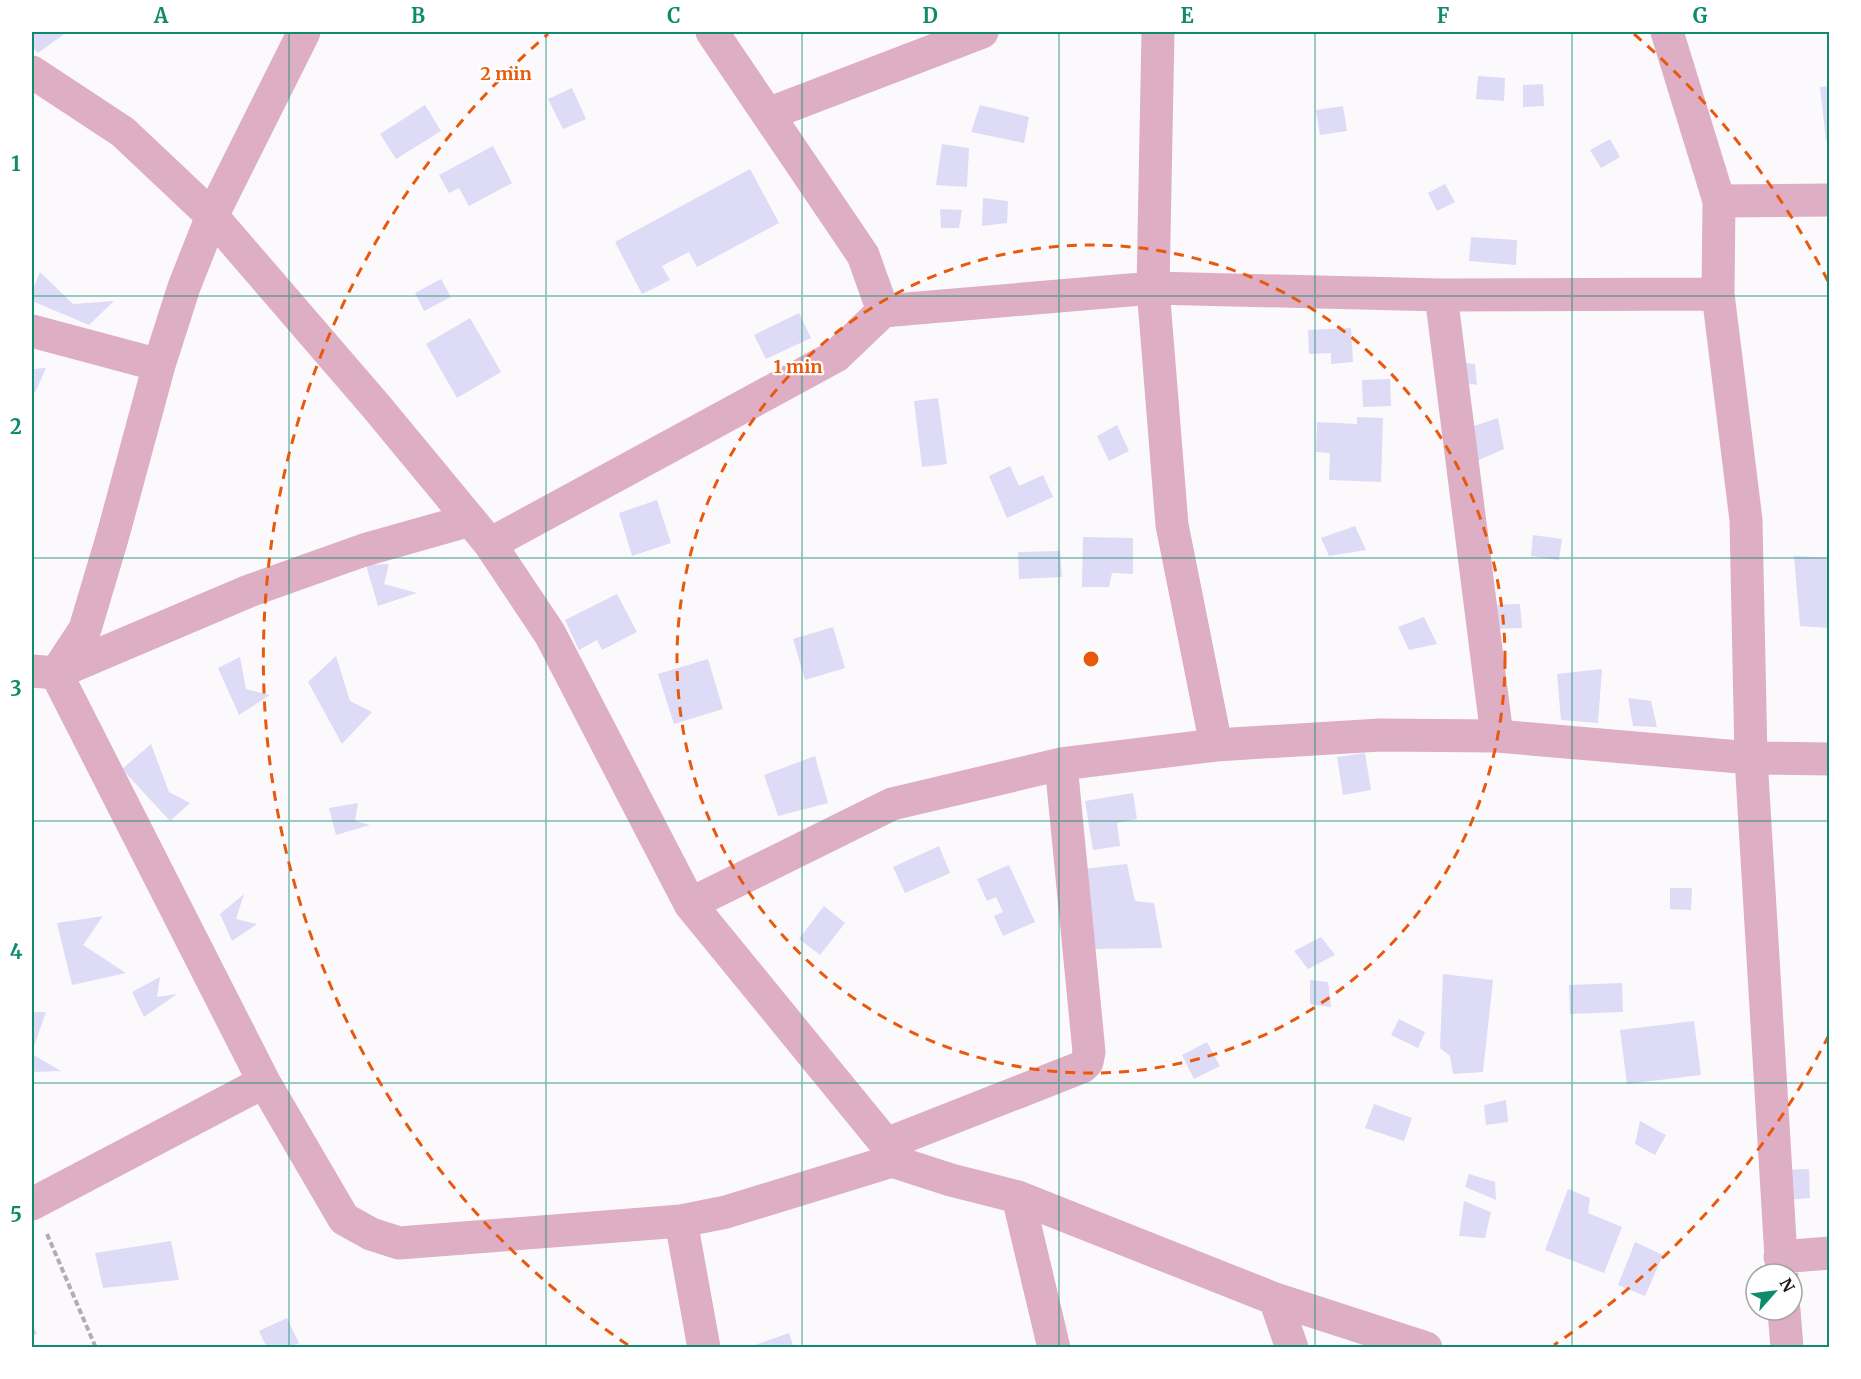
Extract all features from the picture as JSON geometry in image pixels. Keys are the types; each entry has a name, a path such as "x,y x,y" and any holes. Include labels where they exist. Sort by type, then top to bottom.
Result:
{"street":[{"path":"44,672 85,629 159,365 184,287 212,216 304,32"},
{"path":"712,32 863,255 883,311"},
{"path":"768,114 982,32"},
{"path":"1158,32 1153,288 1172,525 1216,745"},
{"path":"1667,32 1719,201 1718,294 1746,520 1751,758 1781,1262"},
{"path":"32,72 123,132 212,216 375,405 480,532 550,634 690,904 889,1152 951,1180 1018,1197 1275,1299 1425,1347"},
{"path":"1719,201 1830,200"},
{"path":"44,672 249,591 364,550 480,532 836,357 883,311 1153,288 1441,295 1718,294"},
{"path":"1441,295 1497,736"},
{"path":"32,331 159,365"},
{"path":"44,672 264,1083 344,1219 371,1234 399,1244 580,1227 681,1221 726,1212 889,1152 1082,1067 1088,1062 1089,1052 1061,764"},
{"path":"690,904 892,804 1061,764 1216,745 1380,735 1497,736 1751,758 1830,759"},
{"path":"32,1203 264,1083"},
{"path":"1018,1197 1054,1347"},
{"path":"681,1221 704,1347"},
{"path":"1796,1262 1830,1253"},
{"path":"1275,1299 1292,1347"},
{"path":"1785,1322 1786,1347"}],"path":[{"path":"32,1203 96,1347"}],"building":[{"path":"32,32 67,32 38,53 32,47"},
{"path":"1478,76 1505,78 1504,101 1476,99"},
{"path":"1543,84 1544,106 1523,107 1523,85"},
{"path":"1830,86 1830,141 1826,141 1820,87"},
{"path":"572,88 586,119 563,129 548,99"},
{"path":"425,105 441,131 396,159 380,134"},
{"path":"980,105 1029,117 1024,143 971,132"},
{"path":"1343,106 1347,131 1320,135 1316,110"},
{"path":"1610,139 1620,157 1601,168 1590,150"},
{"path":"942,144 969,148 967,187 936,185"},
{"path":"493,146 512,183 469,206 459,188 449,193 439,175"},
{"path":"750,169 779,223 697,267 689,252 662,266 670,280 642,294 615,242"},
{"path":"1445,184 1455,202 1437,211 1428,193"},
{"path":"983,198 1008,201 1007,223 982,226"},
{"path":"940,209 962,210 959,228 941,228"},
{"path":"1471,237 1517,240 1516,265 1469,261"},
{"path":"40,272 73,304 114,301 89,325 32,301 32,291"},
{"path":"441,279 451,297 424,311 415,293"},
{"path":"799,313 811,338 766,359 754,335"},
{"path":"470,318 501,372 457,398 426,344"},
{"path":"1351,328 1353,362 1331,364 1331,353 1309,354 1308,330"},
{"path":"1455,362 1475,364 1477,385 1450,380"},
{"path":"46,368 35,393 32,391 32,369"},
{"path":"1390,379 1391,406 1363,407 1362,380"},
{"path":"938,398 947,464 922,467 914,401"},
{"path":"1357,417 1383,418 1381,482 1329,480 1330,453 1316,452 1317,422 1357,424"},
{"path":"1498,418 1504,449 1472,463 1465,429"},
{"path":"1117,425 1129,451 1109,461 1097,436"},
{"path":"1010,466 1019,486 1043,475 1053,497 1007,518 989,476"},
{"path":"657,500 671,543 632,556 619,513"},
{"path":"1355,526 1366,550 1329,556 1321,538"},
{"path":"1533,535 1562,539 1559,560 1531,556"},
{"path":"1083,537 1133,538 1133,574 1112,573 1109,587 1082,587"},
{"path":"1060,551 1062,577 1019,579 1018,552"},
{"path":"1794,556 1830,558 1830,628 1800,626"},
{"path":"389,564 384,584 417,593 378,606 366,565"},
{"path":"617,594 637,632 602,650 597,640 579,650 565,620"},
{"path":"1520,604 1522,628 1493,629 1492,605"},
{"path":"1424,617 1437,644 1409,650 1398,627"},
{"path":"833,627 845,668 805,680 793,639"},
{"path":"336,656 350,701 372,712 342,744 308,682"},
{"path":"240,657 246,689 270,695 239,715 218,668"},
{"path":"708,659 723,709 674,724 658,674"},
{"path":"1602,669 1598,723 1561,720 1557,674"},
{"path":"1628,698 1651,701 1657,727 1633,726"},
{"path":"151,744 169,792 190,803 170,821 122,769"},
{"path":"1365,753 1371,790 1343,795 1337,757"},
{"path":"815,756 828,803 778,816 764,775"},
{"path":"1133,793 1137,819 1117,823 1120,846 1093,850 1085,801"},
{"path":"358,803 355,821 370,825 336,835 329,808"},
{"path":"939,846 950,873 905,893 893,867"},
{"path":"1127,864 1135,901 1154,903 1162,948 1092,949 1083,869"},
{"path":"1009,865 1035,922 1003,936 994,916 1003,912 996,897 987,901 977,879"},
{"path":"1670,888 1692,888 1691,910 1670,909"},
{"path":"244,894 236,919 257,924 232,941 220,914"},
{"path":"824,906 845,923 820,955 799,939"},
{"path":"103,916 83,945 126,973 72,985 57,923"},
{"path":"1321,937 1335,955 1308,969 1294,951"},
{"path":"1443,974 1493,980 1483,1072 1453,1074 1450,1056 1440,1048"},
{"path":"160,977 157,997 177,994 144,1017 132,992"},
{"path":"1310,980 1328,982 1331,1007 1310,1004"},
{"path":"1622,983 1623,1012 1570,1014 1569,985"},
{"path":"32,1012 46,1012 32,1052"},
{"path":"1399,1019 1425,1032 1418,1048 1391,1035"},
{"path":"1694,1021 1701,1075 1627,1084 1620,1030"},
{"path":"1207,1042 1220,1066 1194,1079 1182,1055"},
{"path":"32,1054 61,1071 32,1072"},
{"path":"1506,1100 1508,1122 1486,1125 1484,1105"},
{"path":"1374,1104 1412,1118 1404,1141 1365,1128"},
{"path":"1640,1121 1666,1135 1655,1155 1635,1144"},
{"path":"1809,1169 1810,1198 1785,1200 1783,1170"},
{"path":"1469,1174 1495,1182 1496,1200 1465,1187"},
{"path":"1568,1189 1590,1198 1588,1213 1622,1227 1604,1273 1545,1250"},
{"path":"1464,1201 1491,1212 1485,1238 1459,1236"},
{"path":"171,1241 179,1280 103,1288 95,1253"},
{"path":"1635,1242 1663,1255 1645,1296 1618,1285"},
{"path":"287,1318 299,1343 289,1348 267,1348 259,1331"},
{"path":"32,1322 37,1334 32,1336"},
{"path":"789,1333 794,1348 749,1348 749,1347"}]}
